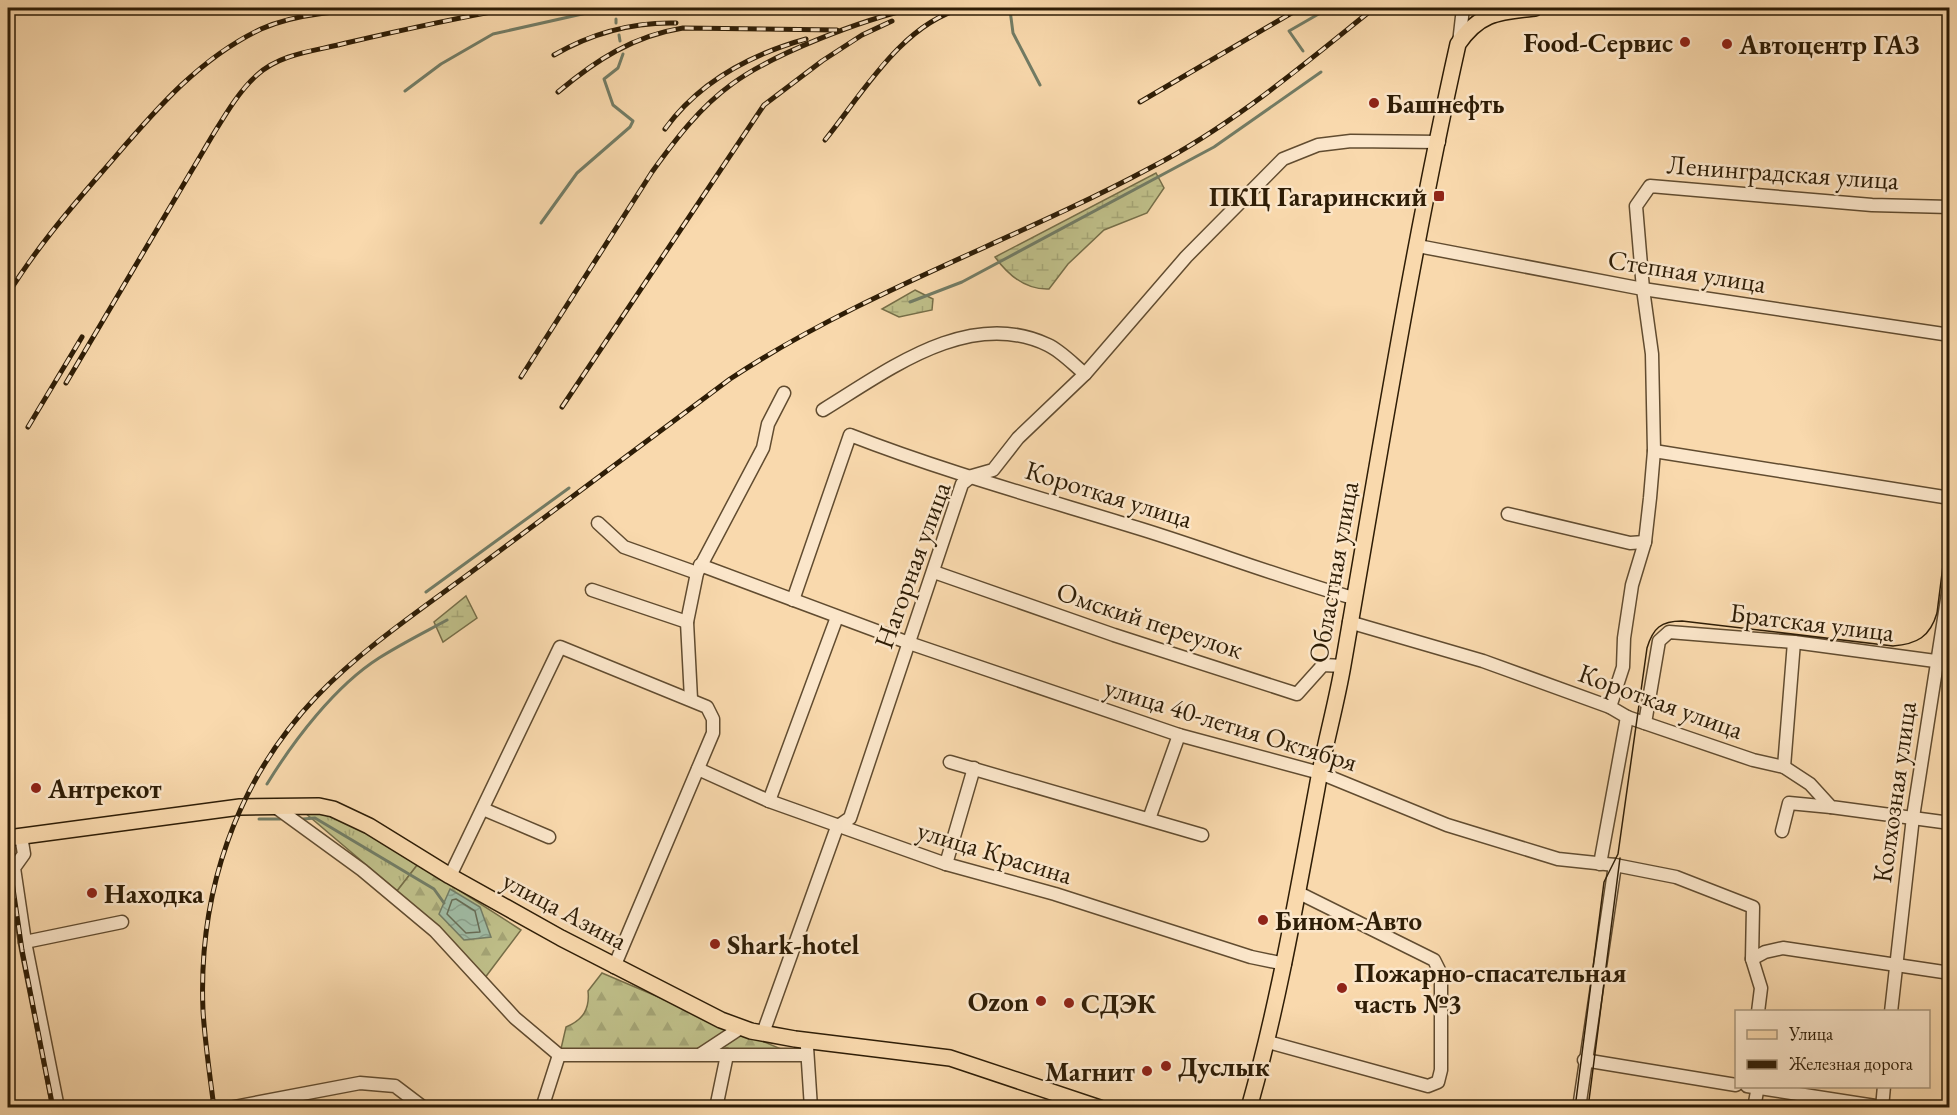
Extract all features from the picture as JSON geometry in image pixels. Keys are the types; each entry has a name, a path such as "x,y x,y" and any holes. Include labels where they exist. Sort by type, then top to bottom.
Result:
{"main road":[{"path":"1458,44 1471,26 1480,19 1513,9 1534,8"},
{"name":"Областная улица","path":"1250,1107 1268,1042 1299,893 1320,773 1343,666 1353,598 1418,246 1458,44"},
{"name":"улица Азина","path":"14,837 240,807 319,806 346,814 450,876 614,967 721,1020 807,1047 950,1058 1100,1107"}],"street":[{"path":"1458,44 1463,8"},
{"name":"Нагорная улица","path":"763,1033 837,827 850,818 962,484 972,476 993,470 1018,438 1085,374 1186,257 1283,159 1317,146 1351,141 1439,142"},
{"name":"Ленинградская улица","path":"1643,289 1636,206 1650,186 1872,205 1950,207"},
{"name":"Степная улица","path":"1418,246 1643,289 1950,335"},
{"path":"1610,707 1623,667 1624,638 1632,585 1645,542 1654,451 1652,354 1643,289"},
{"path":"823,410 908,358 976,333 994,333 1049,345 1085,374"},
{"path":"691,699 687,622 698,569 762,448 768,424 784,393"},
{"name":"Короткая улица","path":"793,600 850,435 913,459 1241,560 1311,587 1353,598"},
{"path":"1654,451 1950,498"},
{"path":"1508,514 1630,543 1645,542"},
{"name":"улица 40-летия Октября","path":"598,523 624,547 793,600 909,643 1179,735 1320,773 1448,825 1558,859 1615,865 1676,878 1753,907 1752,959"},
{"name":"Омский переулок","path":"934,572 1114,635 1297,694 1323,665 1343,666"},
{"name":"Колхозная улица","path":"1891,1010 1913,817 1950,580"},
{"path":"592,590 687,622"},
{"path":"769,801 837,617"},
{"name":"Короткая улица","path":"1349,622 1483,661 1610,707 1627,717 1753,760 1784,767 1810,784 1831,807"},
{"name":"Братская улица","path":"1645,723 1659,641 1669,632 1794,642 1950,663"},
{"path":"1784,767 1794,642"},
{"path":"450,876 561,647 707,707 713,719 713,733 614,967"},
{"path":"1600,864 1627,717"},
{"path":"1149,819 1179,735"},
{"path":"950,762 1202,835"},
{"path":"946,864 974,768"},
{"name":"улица Красина","path":"698,769 769,801 946,864 1055,894 1251,957 1285,964"},
{"path":"1782,831 1790,803 1950,823"},
{"path":"274,806 362,870 435,932 515,1018 559,1055 727,1055 807,1047 811,1107"},
{"path":"483,809 549,837"},
{"path":"14,837 24,854 14,868 25,942 58,1107"},
{"path":"1579,1107 1584,1060 1615,865"},
{"path":"1268,1042 1428,1086 1438,1082 1441,974 1434,960 1299,893"},
{"path":"25,942 122,922"},
{"path":"1758,1010 1761,988 1752,959 1765,952 1783,948 1950,973"},
{"path":"700,1054 742,1027"},
{"path":"542,1107 559,1055"},
{"path":"716,1107 727,1055"},
{"path":"1584,1060 1735,1085"},
{"path":"229,1107 360,1083 395,1086 424,1107"},
{"path":"1754,1088 1754,1107"},
{"path":"1760,1088 1884,1107 1884,1088"}],"green space":[{"path":"1156,173 1164,188 1147,213 1104,230 1068,264 1049,289 1032,287 1018,280 995,257"},
{"path":"915,290 933,299 932,310 899,317 882,309"},
{"path":"466,596 477,618 443,642 434,622"},
{"path":"304,812 335,817 350,823 418,864 397,891"},
{"path":"418,864 521,930 484,979 397,891"},
{"path":"602,973 788,1052 560,1053 566,1027 577,1021 584,1013 588,1003 588,991"}],"water":[{"path":"450,889 480,907 491,937 464,940 439,914"}],"waterway":[{"path":"405,91 441,64 493,34 609,8"},
{"path":"1025,8 1010,10 1013,33 1040,85"},
{"path":"1303,51 1289,31 1329,8"},
{"path":"619,35 620,41"},
{"path":"541,223 577,173 630,127 633,121 613,105 604,79 618,68 623,54"},
{"path":"910,302 962,282 1214,147 1321,72"},
{"path":"426,592 569,488"},
{"path":"267,784 303,732 347,683 379,658 447,620"},
{"path":"303,819 315,818 434,889 444,903"},
{"path":"259,819 280,819"}],"tram line":[{"path":"1575,1108 1604,882 1618,854 1647,648 1652,635 1663,624 1682,621 1893,646 1916,641 1931,628 1937,613 1950,510"},
{"path":"1588,1108 1620,858"}],"railway":[{"path":"8,294 52,231 137,131 174,92 215,57 237,42 278,22 315,14 410,8"},
{"path":"66,383 221,122 257,75 277,62 299,54 430,24 513,8"},
{"path":"619,12 637,8"},
{"path":"521,377 652,172 679,136 709,103 750,72 794,49 845,29 914,8"},
{"path":"825,140 869,82 902,45 941,16 963,8"},
{"path":"1140,102 1300,8"},
{"path":"214,1108 203,1011 203,967 207,925 215,883 227,842 243,803 263,766 288,730 333,680 390,632 730,379 831,320 1098,195 1181,151 1239,114 1374,8"},
{"path":"562,407 764,105 822,61 862,35 892,21"},
{"path":"554,55 568,47 613,30 644,24 676,23"},
{"path":"558,92 616,51 631,43 665,32 683,28 837,30"},
{"path":"665,129 694,97 728,72 766,53 806,39"},
{"path":"28,427 82,337"},
{"path":"8,854 22,950 53,1108"},
{"path":"8,957 13,920"}],"place":[{"name":"Food-Сервис","path":"1685,42"},
{"name":"Автоцентр ГАЗ","path":"1727,44"},
{"name":"Башнефть","path":"1374,103"},
{"name":"ПКЦ Гагаринский","path":"1439,196"},
{"name":"Антрекот","path":"36,788"},
{"name":"Находка","path":"92,893"},
{"name":"Бином-Авто","path":"1263,920"},
{"name":"Shark-hotel","path":"715,944"},
{"name":"Пожарно-спасательная часть №3","path":"1342,988"},
{"name":"Ozon","path":"1041,1001"},
{"name":"СДЭК","path":"1069,1003"},
{"name":"Дуслык","path":"1166,1066"},
{"name":"Магнит","path":"1147,1071"}]}
